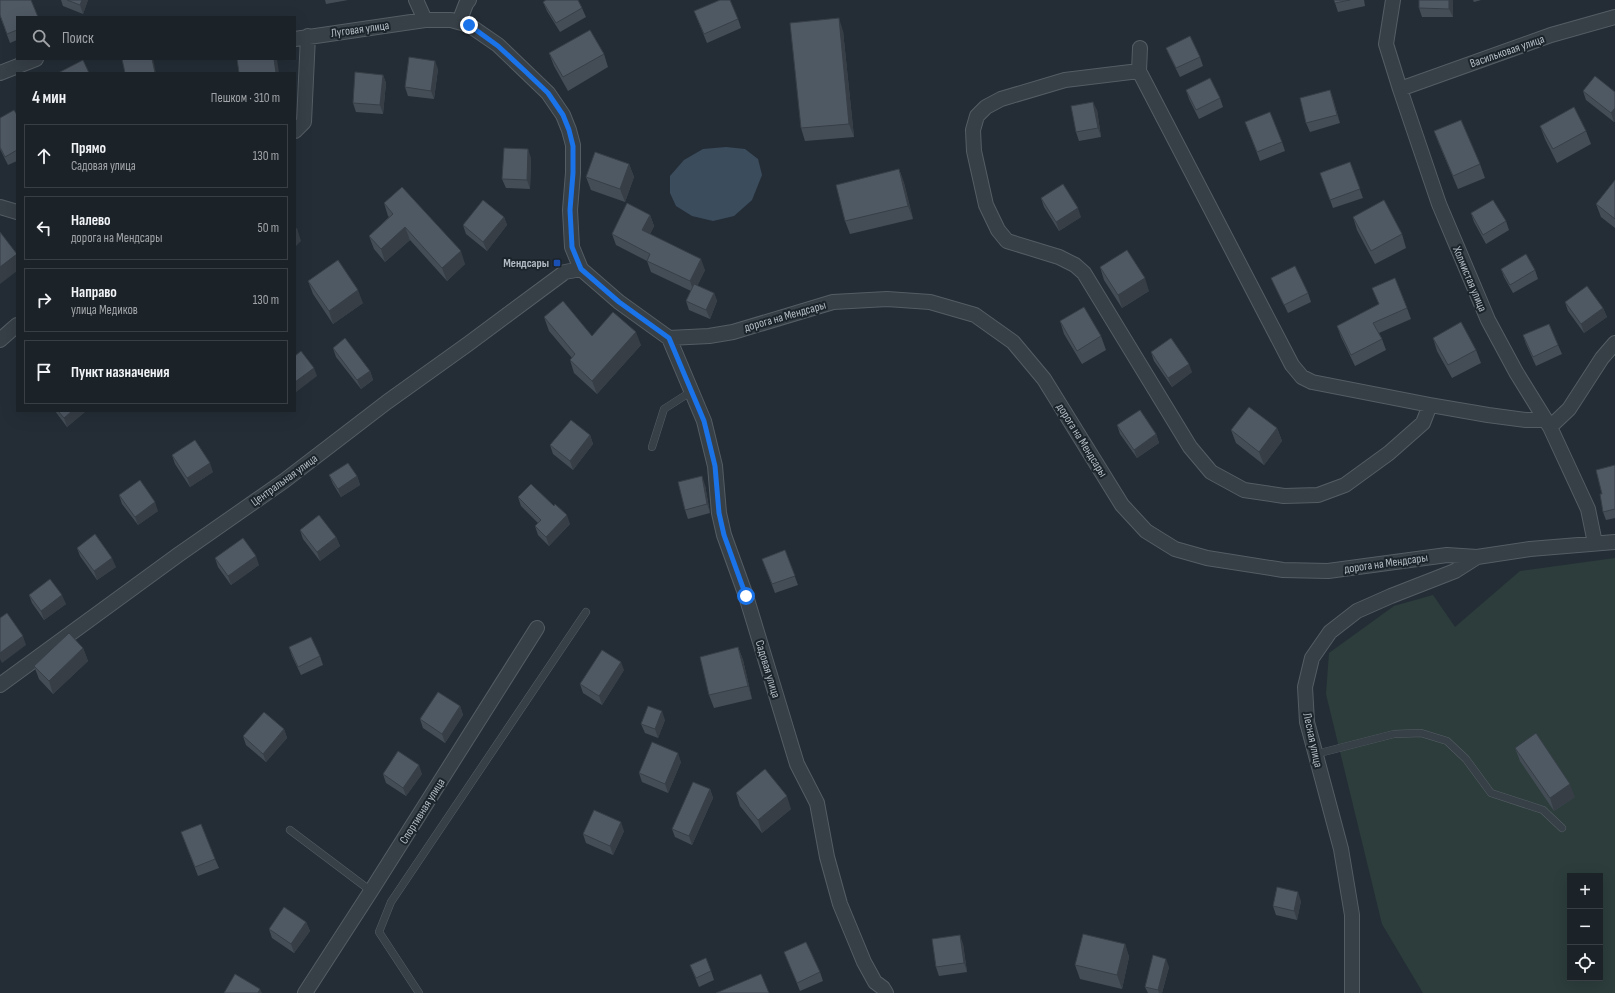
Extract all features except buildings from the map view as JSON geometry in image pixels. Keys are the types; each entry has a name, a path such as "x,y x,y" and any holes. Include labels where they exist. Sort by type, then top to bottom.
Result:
{"street":[{"path":"416,0 425,20"},
{"path":"460,22 466,4 469,0"},
{"name":"Холмистая улица","path":"1393,0 1386,44 1439,204 1488,320 1516,372 1548,424 1588,509 1595,543"},
{"name":"Васильковая улица","path":"1400,89 1551,35 1615,16"},
{"name":"Луговая улица","path":"301,37 442,19 469,25 498,46 548,93 563,115 569,130 573,146 573,173 570,210 572,247 581,269"},
{"path":"296,130 304,122 301,37"},
{"path":"1140,48 1139,71 1292,365 1302,377 1312,382 1430,405 1548,424 1569,409 1593,371 1615,343"},
{"path":"0,73 33,60"},
{"path":"1139,71 1065,80 1001,99 986,106 977,116 973,130 974,151 986,205 998,230 1007,240 1075,265 1084,273 1190,447 1211,472 1244,490 1284,496 1318,495 1345,485 1389,452 1422,423 1430,405"},
{"path":"0,207 16,212"},
{"path":"581,269 619,302 669,338"},
{"name":"Центральная улица","path":"0,685 178,555 284,481 386,402 468,344 565,272 581,269"},
{"name":"дорога на Мендсары","path":"669,338 709,336 733,332 834,302 886,299 930,302 975,315 1013,342 1044,379 1122,505 1146,532 1176,549 1207,558 1283,570 1328,571 1447,555 1478,557 1530,549 1615,542"},
{"path":"0,340 16,326"},
{"name":"Садовая улица","path":"669,338 704,421 715,466 719,513 724,535 746,596 797,764 817,803 827,856 840,904 864,962 875,982 883,988 886,993"},
{"name":"Лесная улица","path":"1352,993 1352,915 1341,849 1307,722 1305,687 1312,658 1330,632 1358,611 1390,596 1455,571 1478,557"},
{"name":"Спортивная улица","path":"305,993 537,628"}],"lane":[{"path":"652,447 664,409 692,390"},
{"path":"419,993 379,932 391,902 586,612"},
{"path":"1316,754 1394,734 1421,732 1447,741 1466,759 1491,792 1543,810 1562,828"},
{"path":"290,830 371,891"}],"shaded area":[{"path":"1615,558 1615,993 1423,993 1382,924 1326,694 1329,653 1394,606 1433,595 1455,627 1520,571"}],"water":[{"path":"726,147 745,149 758,159 762,175 752,200 734,216 713,221 692,216 676,206 670,193 670,176 684,160 703,149"}],"place":[{"name":"Мендсары","path":"557,263"}],"route":[{"path":"469,25 498,46 548,93 563,115 573,146 574,159 570,210 572,247 581,269 619,302 669,338 704,421 715,466 719,513 724,535 746,596"}]}
